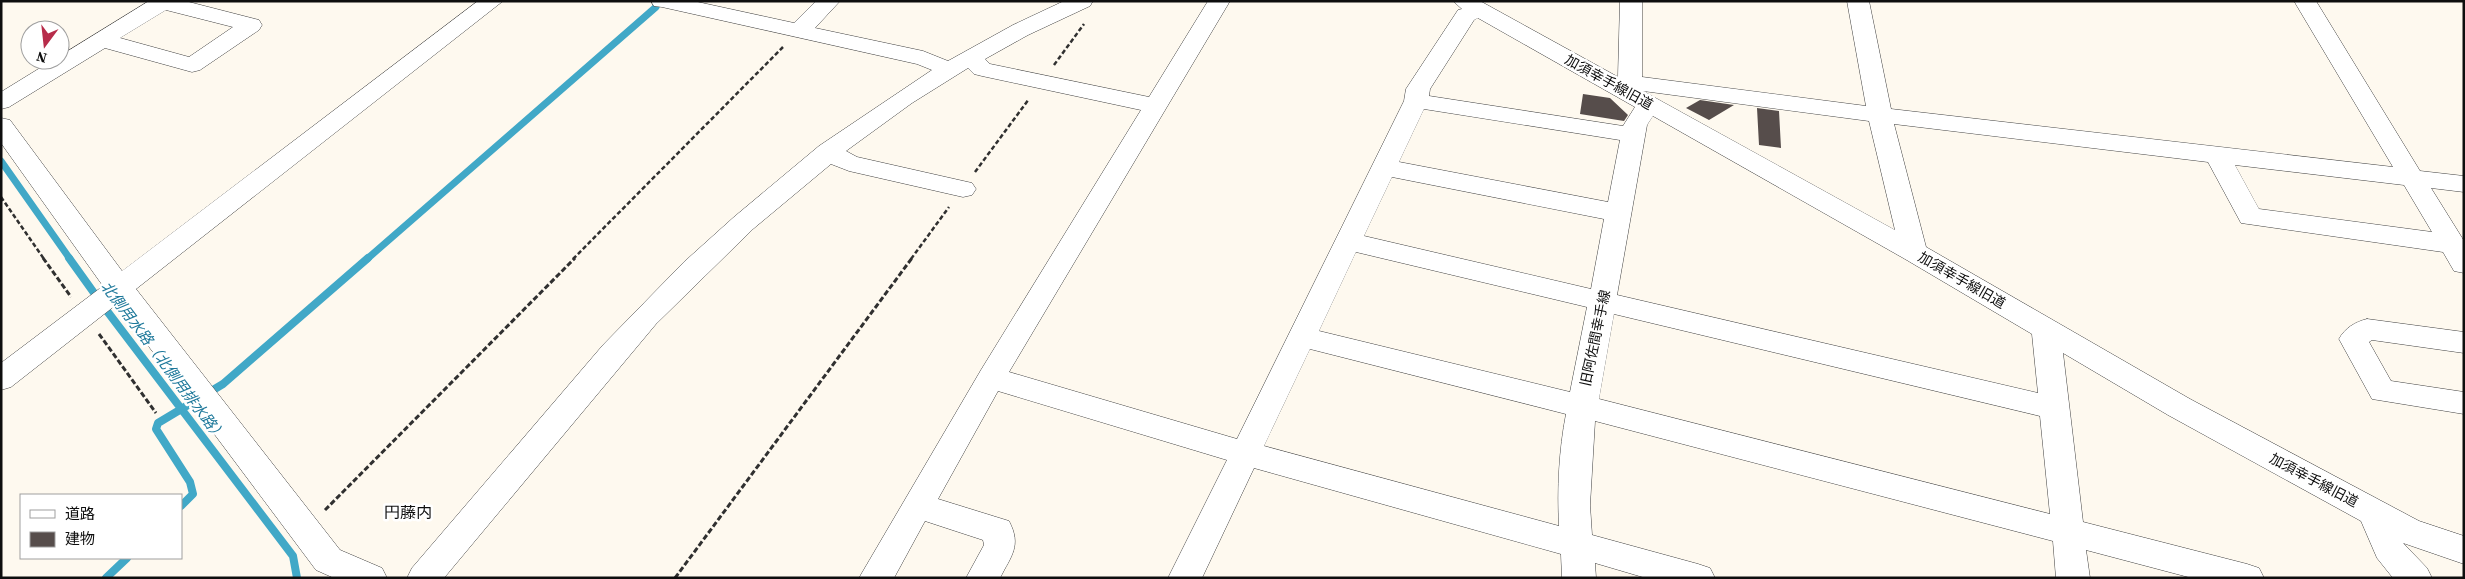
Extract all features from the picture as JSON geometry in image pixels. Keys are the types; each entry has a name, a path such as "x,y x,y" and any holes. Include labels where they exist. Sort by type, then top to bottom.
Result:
{"street":[{"path":"1,379 492,1"},
{"path":"662,1 923,58 935,62 947,70"},
{"path":"799,31 829,1"},
{"path":"876,578 991,378 1219,1"},
{"path":"1631,1 1624,86 2464,184"},
{"path":"1858,1 1880,115 1914,252"},
{"path":"2305,1 2458,254"},
{"path":"1,102 102,40 164,2 251,24 192,65 102,40"},
{"path":"424,578 645,319 757,209 828,152 947,70 1079,2"},
{"path":"1192,576 1244,453 1302,338 1416,100 1418,89 1466,16 1471,5"},
{"name":"加須幸手線旧道","path":"1471,5 1624,86 1649,106 1914,252 2179,407 2408,531 2464,550"},
{"path":"971,58 982,69 1156,106"},
{"path":"1416,100 1634,135"},
{"name":"旧阿佐間幸手線","path":"1579,578 1575,542 1575,460 1581,406 1634,135 1639,117 1649,106"},
{"path":"1,125 119,287 328,560 370,578"},
{"path":"828,152 849,163 963,189"},
{"path":"2217,155 2250,217 2458,254"},
{"path":"1383,167 1619,213"},
{"path":"1347,242 1603,300 2055,408"},
{"path":"2046,329 2070,534 2073,578"},
{"path":"2464,343 2366,329 2353,339 2382,391 2464,403"},
{"path":"1302,338 1581,406 2070,534 2247,578"},
{"path":"991,378 1244,453 1575,542 1698,578"},
{"path":"918,506 998,531 1000,546 983,578"},
{"path":"2376,512 2380,532 2388,550 2415,578"}],"path":[{"path":"674,578 1088,18 1079,2"},
{"path":"305,530 799,31"},
{"path":"1,197 68,292"},
{"path":"101,337 156,413"}],"building":[{"path":"1583,94 1610,98 1628,115 1624,121 1580,114"},
{"path":"1700,100 1734,105 1709,120 1686,108"},
{"path":"1757,108 1779,111 1781,148 1759,145"}],"waterway":[{"path":"367,259 656,7"},
{"name":"北側用水路（北側用排水路）","path":"1,161 70,259"},
{"name":"北側用水路（北側用排水路）","path":"69,258 181,409"},
{"path":"181,409 223,384 368,258"},
{"path":"181,409 158,423 156,429 190,482 193,494 182,505"},
{"name":"北側用水路（北側用排水路）","path":"181,409 293,556 297,578"},
{"path":"106,578 126,559"}],"district":[{"name":"円藤内","path":"408,512"}]}
